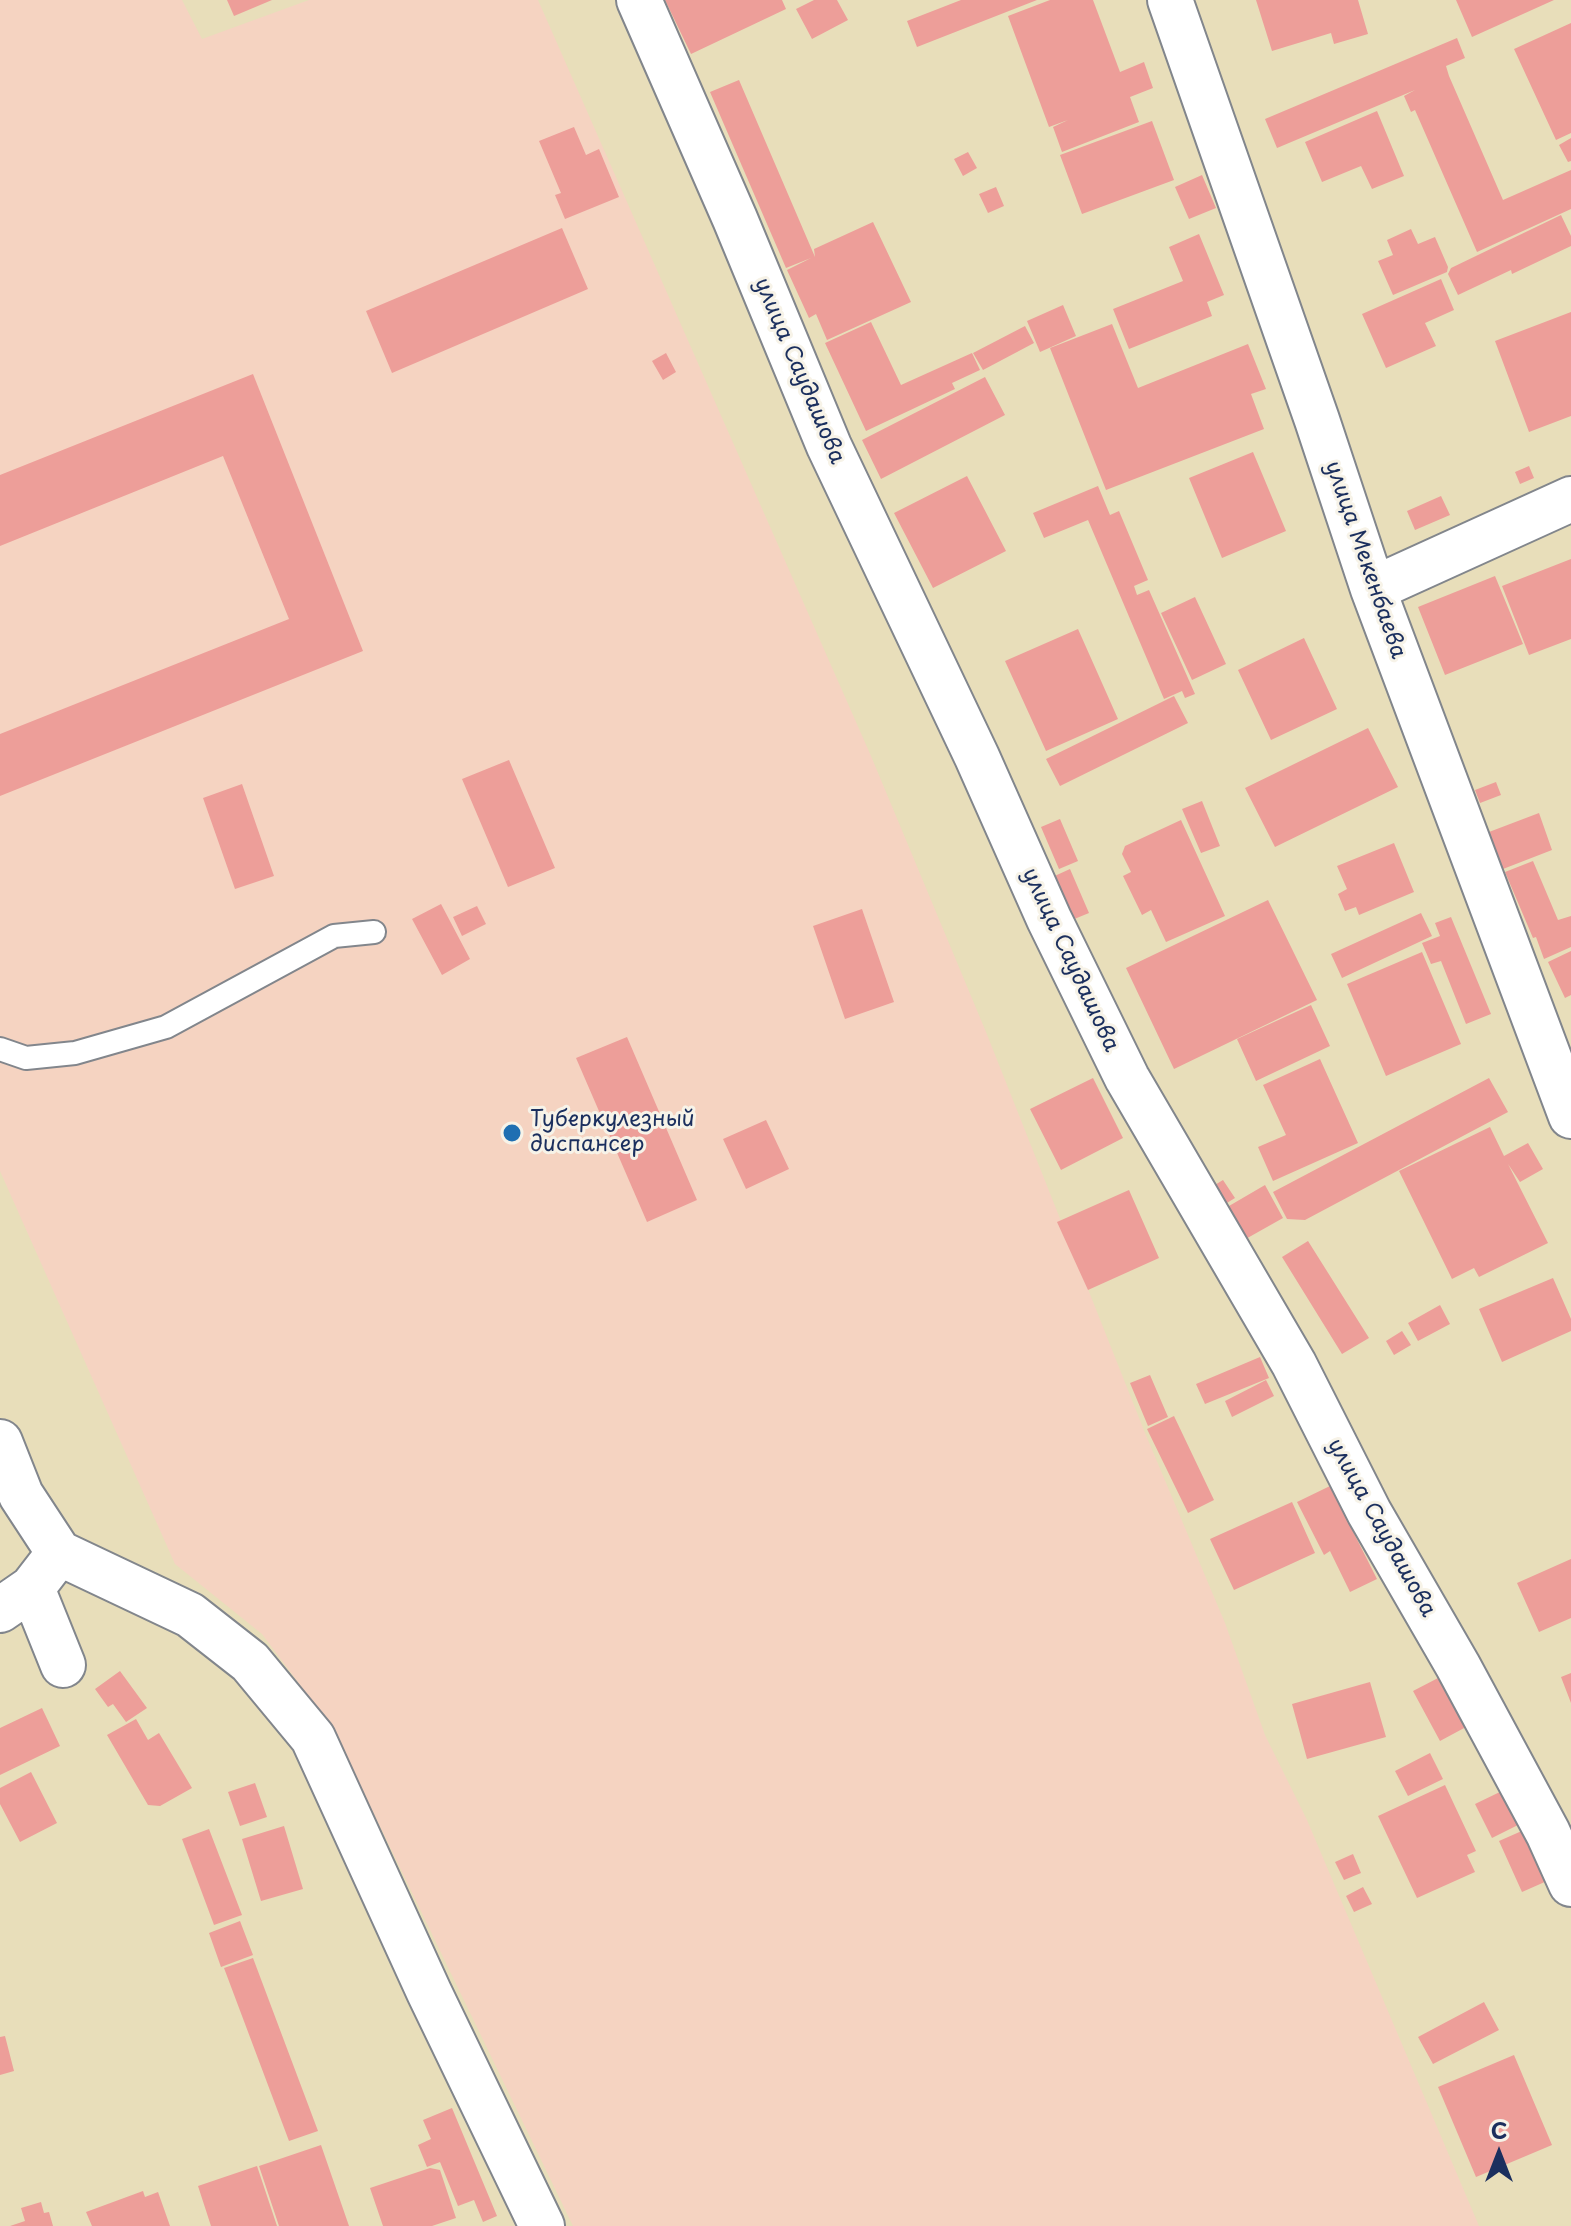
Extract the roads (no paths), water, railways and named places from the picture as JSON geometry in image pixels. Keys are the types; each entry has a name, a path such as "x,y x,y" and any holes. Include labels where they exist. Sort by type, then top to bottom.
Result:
{"street":[{"name":"улица Саудашова","path":"639,0 735,219 829,446 977,757 1049,919 1127,1078 1294,1364 1369,1512 1458,1666 1548,1833 1571,1884"},
{"name":"улица Мекенбаева","path":"1170,0 1373,589 1571,1116"},
{"path":"1373,589 1571,499"},
{"path":"0,1442 21,1495 59,1553 190,1615 250,1662 313,1738 429,1992 542,2226"},
{"path":"59,1553 16,1599 63,1665"}],"lane":[{"path":"0,1049 26,1058 75,1053 166,1027 334,936 374,932"}],"place":[{"name":"Туберкулезный диспансер","path":"512,1133"}]}
